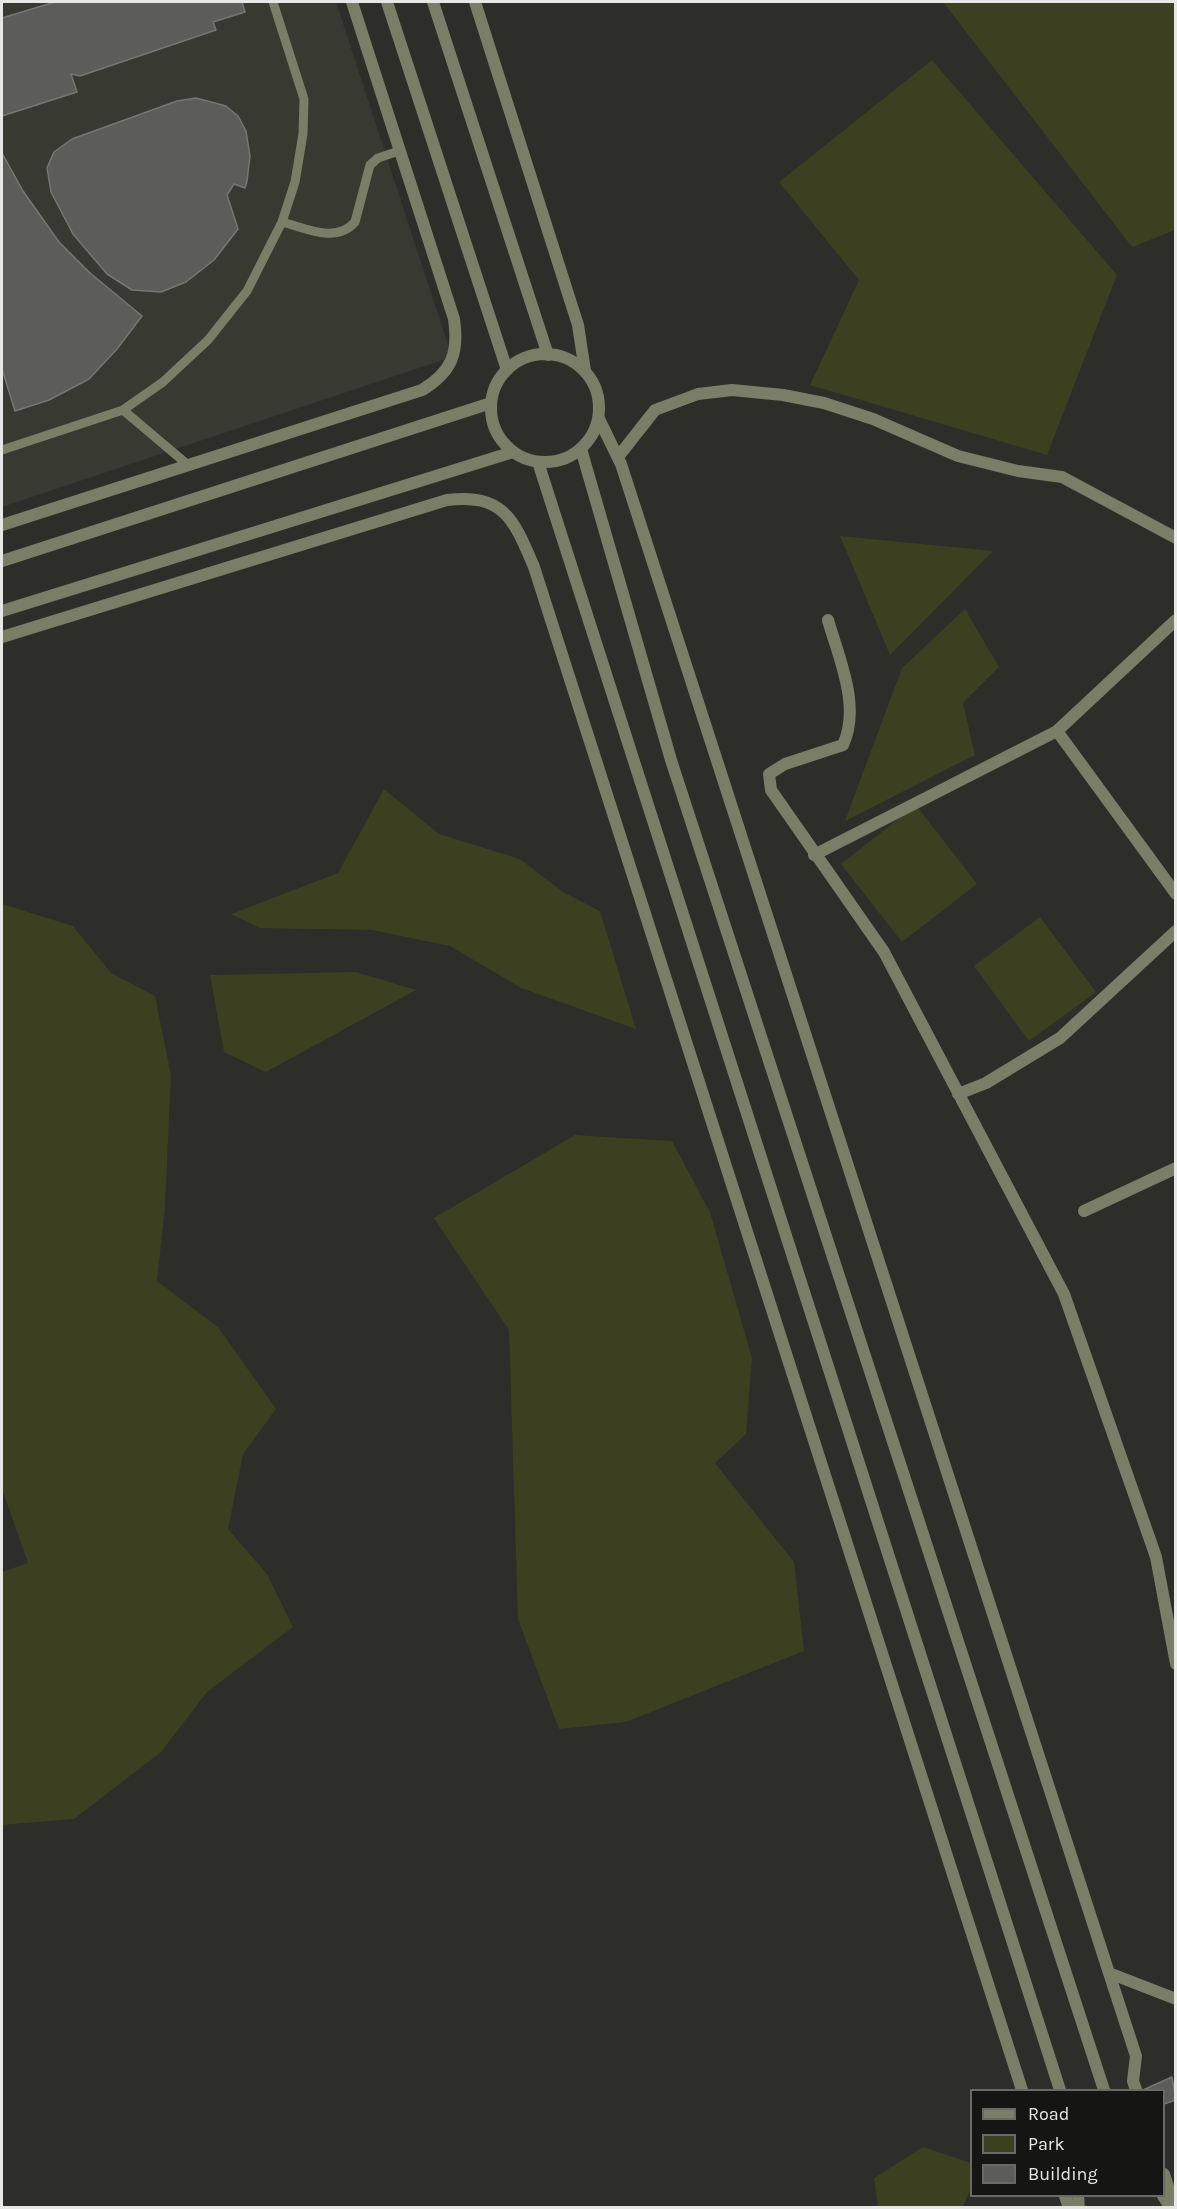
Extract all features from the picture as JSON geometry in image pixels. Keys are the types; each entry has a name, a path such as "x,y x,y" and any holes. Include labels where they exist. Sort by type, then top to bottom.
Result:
{"street":[{"path":"2,525 422,390 437,381 451,363 457,339 454,319 352,2"},
{"path":"387,2 507,370"},
{"path":"433,2 548,354"},
{"path":"475,2 578,325 585,371"},
{"path":"548,354 571,360 585,371 595,385 600,402 599,420 593,436 581,449 566,458 548,463 530,461 513,452 500,439 492,422 491,403 496,385 507,370 521,360 548,354"},
{"path":"618,458 656,410 698,394 732,390 783,395 824,403 873,419 958,456 1018,471 1062,477 1176,538"},
{"path":"2,561 491,403"},
{"path":"599,420 618,458 1136,2056 1133,2081 1135,2089"},
{"path":"581,449 671,760 1103,2089"},
{"path":"2,612 513,452"},
{"path":"538,462 1059,2089"},
{"path":"2,637 447,500 482,499 503,510 514,523 538,578 1021,2089"},
{"path":"828,620 852,711 848,733 843,745 785,764 769,774 771,790 814,855 884,952 1064,1294 1156,1557 1176,1664"},
{"path":"814,855 1057,731 1176,620"},
{"path":"1057,731 1176,894"},
{"path":"958,1094 986,1083 1060,1038 1176,931"},
{"path":"1084,1211 1176,1168"},
{"path":"1109,1974 1176,1999"},
{"path":"1165,2178 1172,2208"}],"lane":[{"path":"2,450 123,410 163,382 208,340 247,291 282,222 295,183 303,134 304,99 273,2"},
{"path":"282,222 327,234 349,229 355,222 370,165 378,158 399,151"},
{"path":"123,410 188,465"}],"shaded area":[{"path":"2,2 336,2 452,357 2,507"}],"green space":[{"path":"943,2 1175,2 1175,230 1132,247"},
{"path":"932,60 1117,275 1047,455 810,385 859,280 779,182"},
{"path":"840,536 993,551 890,655"},
{"path":"965,609 999,667 963,703 975,755 845,821 902,668"},
{"path":"384,789 439,834 520,859 563,892 600,911 636,1029 521,988 450,946 372,930 260,928 231,914 338,873"},
{"path":"916,805 977,884 902,942 841,864"},
{"path":"2,904 73,926 111,973 155,996 171,1075 165,1207 157,1281 218,1327 276,1409 243,1454 228,1529 267,1574 293,1627 207,1692 161,1752 74,1819 2,1825 2,1572 28,1563 2,1489"},
{"path":"1040,917 1096,992 1029,1041 974,966"},
{"path":"356,972 416,990 266,1072 224,1052 210,975"},
{"path":"575,1135 672,1141 710,1212 752,1358 746,1434 715,1463 794,1562 804,1651 626,1722 559,1729 518,1619 509,1330 434,1218"},
{"path":"923,2147 970,2163 970,2190 963,2207 878,2207 874,2178"}],"building":[{"path":"55,2 242,2 245,12 213,22 216,30 80,76 71,74 77,92 2,116 2,18"},
{"path":"196,98 226,106 238,116 246,131 250,156 245,188 234,184 227,195 238,229 214,260 186,282 161,292 132,290 107,274 73,234 51,192 47,168 54,152 72,139 177,101"},
{"path":"2,153 23,191 59,242 90,273 142,316 117,349 89,379 49,400 15,411 2,369"},
{"path":"1172,2077 1176,2100 1165,2104 1165,2089 1145,2089"}]}
